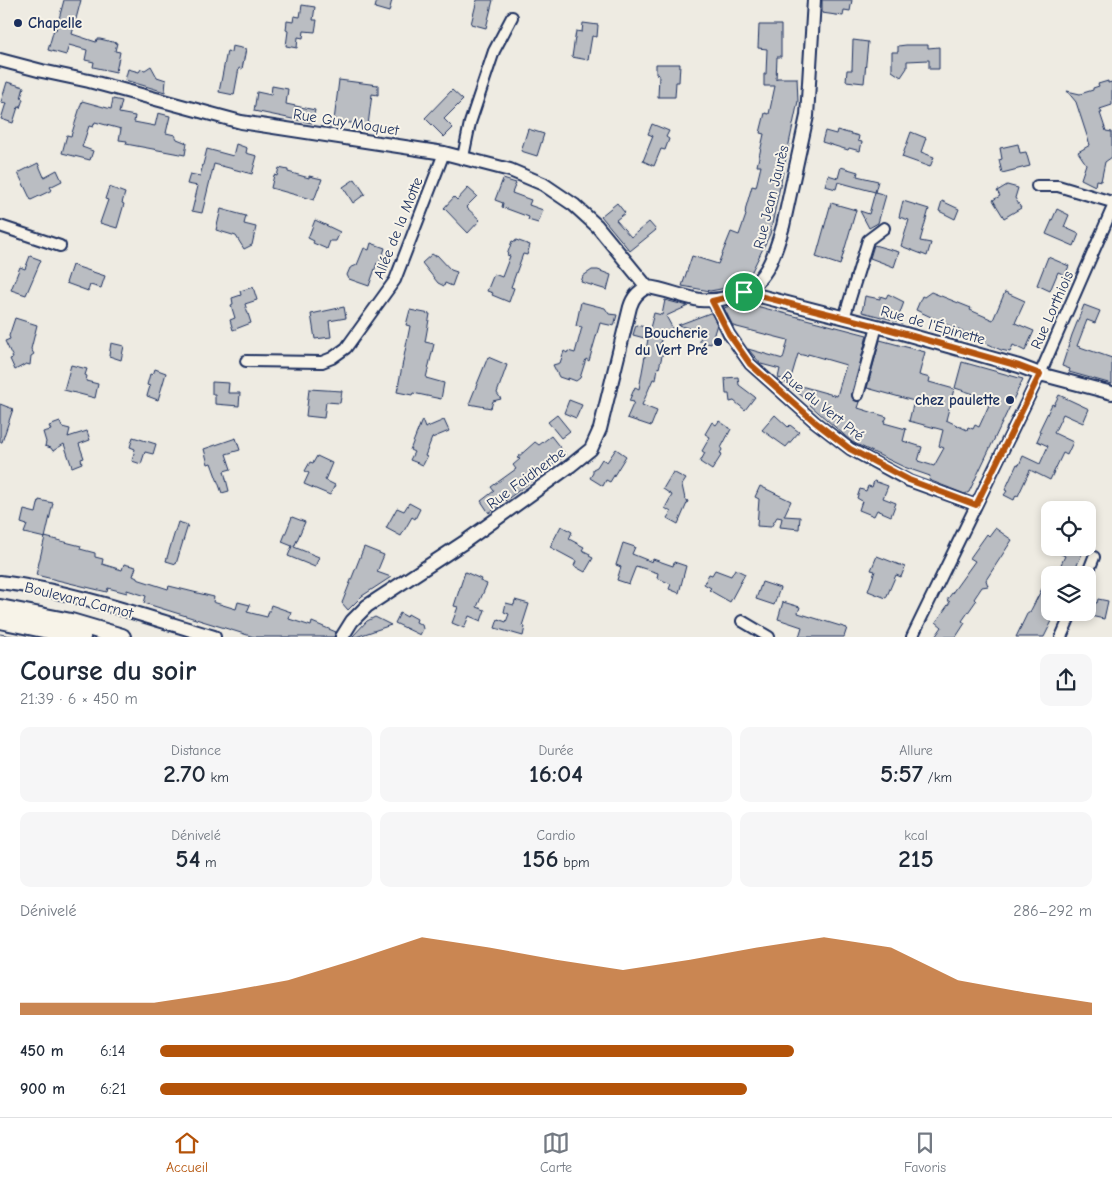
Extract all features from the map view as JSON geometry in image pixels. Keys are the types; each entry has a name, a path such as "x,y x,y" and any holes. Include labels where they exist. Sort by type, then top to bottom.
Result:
{"main road":[{"name":"Boulevard Carnot","path":"0,608 71,622 122,637"},
{"path":"0,620 82,637"}],"street":[{"name":"Rue Jean Jaurès","path":"647,287 712,301 744,292 761,279 767,271 779,242 807,116 814,0"},
{"path":"463,158 470,123 494,51 512,17"},
{"name":"Rue Guy Moquet","path":"0,60 42,72 89,81 242,122 444,154 510,170 543,184 574,205 597,226 647,287"},
{"name":"Allée de la Motte","path":"246,361 322,362 332,358 346,348 395,280 444,154"},
{"path":"1037,186 1058,186 1112,202"},
{"name":"Rue Lorthiois","path":"912,637 1040,374 1112,210"},
{"path":"0,226 60,246"},
{"path":"844,318 868,240 884,228"},
{"name":"Rue Faidherbe","path":"342,637 352,621 367,606 464,544 591,449 600,429 630,307 638,293 647,287"},
{"name":"Rue de l'Épinette","path":"744,292 877,326 1112,393"},
{"name":"Rue du Vert Pré","path":"712,301 729,334 750,364 829,433 850,449 897,475 976,505"},
{"path":"858,395 877,326"},
{"path":"1090,566 1094,557"},
{"name":"Boulevard Carnot","path":"0,582 75,596 214,637"},
{"path":"742,621 769,637"},
{"path":"1061,637 1068,621"}],"building":[{"path":"64,0 81,0 72,34 96,42 97,39 100,39 117,43 115,51 120,52 116,72 93,67 94,62 85,60 87,50 69,45 66,55 48,50 54,29 56,30"},
{"path":"377,0 392,0 389,12 375,8"},
{"path":"477,0 493,0 486,28 471,24"},
{"path":"822,0 852,0 850,11 844,10 843,16 822,13"},
{"path":"302,5 315,7 313,20 317,20 315,32 304,31 303,38 298,37 297,48 286,46 287,21 293,22 294,16 300,17"},
{"path":"583,23 598,25 597,37 592,36 588,60 572,57 576,31 582,32"},
{"path":"759,25 781,25 781,57 777,57 776,80 777,78 797,78 798,101 770,234 752,271 743,280 721,289 710,291 682,286 692,256 718,264 731,232 739,235 746,215 746,207 752,186 756,187 761,166 757,166 764,134 760,133 765,113 769,114 775,86 764,86 767,49 758,48"},
{"path":"853,40 868,42 864,83 846,81 847,70 852,70"},
{"path":"928,45 928,48 939,47 939,69 929,69 929,60 907,61 907,68 901,77 892,71 892,52 898,52 898,46"},
{"path":"232,46 246,49 242,69 239,68 234,95 219,92 227,51 231,52"},
{"path":"656,64 680,64 679,82 676,82 675,97 658,97 659,75 656,74"},
{"path":"151,66 157,77 166,80 165,92 125,80 128,69 139,72 141,69 145,70"},
{"path":"339,80 378,85 378,95 372,94 368,125 334,121"},
{"path":"1108,81 1108,83 1112,82 1112,105 1100,109 1102,113 1100,113 1106,131 1112,132 1112,157 1105,162 1101,181 1096,180 1095,186 1081,179 1086,164 1078,152 1090,145 1076,102 1067,91 1080,94 1093,90 1093,88 1099,86 1098,84"},
{"path":"7,82 24,87 21,98 23,99 20,108 18,107 13,123 1,119 6,103 1,102"},
{"path":"272,86 288,89 286,104 315,110 312,123 254,111 257,92 271,95"},
{"path":"452,90 463,100 444,119 453,128 444,137 425,118"},
{"path":"113,99 122,101 119,113 135,116 134,122 155,126 158,113 170,116 166,133 175,135 177,139 187,143 185,155 126,144 127,141 119,140 121,129 95,122 93,127 89,126 82,147 93,151 90,160 62,153 67,135 71,136 82,101 111,109"},
{"path":"652,124 669,131 666,137 669,139 665,150 661,149 654,166 643,161 653,136 648,134"},
{"path":"528,129 544,134 537,156 521,151"},
{"path":"837,130 859,136 858,141 862,142 860,151 849,148 848,150 822,142 825,131 836,134"},
{"path":"911,132 926,138 921,152 934,157 930,167 902,157"},
{"path":"236,144 247,148 246,153 257,156 252,174 214,164 202,213 192,211 198,186 187,184 190,174 200,176 207,149 233,156"},
{"path":"1018,144 1020,153 1026,152 1030,166 1002,173 999,160 1002,159 1000,148"},
{"path":"38,163 44,177 57,170 62,181 50,187 52,190 31,200 18,173"},
{"path":"841,167 858,172 857,176 878,181 875,192 838,182 836,189 825,186 828,175 838,178"},
{"path":"279,168 309,178 309,176 322,179 314,200 271,188 274,175 277,176"},
{"path":"355,179 365,194 353,203 343,187"},
{"path":"503,179 516,183 512,193 531,200 529,205 543,210 538,223 528,220 529,217 502,207 503,203 495,200"},
{"path":"1007,185 1018,188 1015,198 1021,208 1004,218 993,200 1000,196 997,191"},
{"path":"109,187 125,193 117,228 100,223 108,200 105,199"},
{"path":"468,188 477,196 466,207 480,220 468,233 444,208 454,197 457,200"},
{"path":"875,192 886,195 878,223 869,228 860,211 869,214"},
{"path":"903,201 929,209 920,241 931,243 927,256 901,246 909,220 899,217"},
{"path":"942,201 959,209 955,219 939,211"},
{"path":"617,203 625,213 616,220 631,237 649,222 656,230 630,251 601,216"},
{"path":"831,203 856,210 840,265 816,257"},
{"path":"221,209 246,216 244,224 256,227 252,245 244,249 236,236 216,230"},
{"path":"1057,209 1069,215 1064,227 1079,234 1074,246 1046,234"},
{"path":"315,220 340,232 336,241 330,241 327,249 313,243 314,241 308,238"},
{"path":"516,240 530,245 527,255 523,254 511,287 514,288 509,302 487,291 494,274 502,277 510,256 507,255 512,241 515,242"},
{"path":"371,243 385,248 380,264 377,263 369,286 349,279 347,275 350,268 357,265 364,248 369,250"},
{"path":"874,245 899,252 894,267 870,258"},
{"path":"432,254 437,255 451,270 457,272 452,286 445,283 444,286 438,283 422,263"},
{"path":"30,256 41,260 26,295 11,290 20,267 25,269"},
{"path":"1048,257 1069,266 1065,275 1058,272 1050,291 1037,285"},
{"path":"72,265 105,276 101,288 90,285 88,291 66,283"},
{"path":"592,270 598,270 611,275 607,290 581,282 583,276"},
{"path":"253,287 257,300 245,304 251,323 233,330 230,320 235,318 231,305 233,304 232,298 241,295 240,291"},
{"path":"931,292 971,308 970,310 993,320 1005,292 1025,301 1015,323 1034,331 1025,351 1013,345 1010,352 1001,350 916,310 922,296 924,297"},
{"path":"888,294 904,302 897,321 862,312 865,296 880,299 880,296 886,298"},
{"path":"665,300 688,306 666,316 672,327 670,335 662,333 659,351 663,352 656,380 653,379 642,405 657,411 651,426 627,418 634,402 629,401 635,387 639,389 648,339 633,335 636,325 650,328 654,313 662,315"},
{"path":"581,302 605,308 609,314 617,315 614,326 600,323 589,361 586,359 580,378 576,381 559,377 553,365 560,363 564,351 575,353 582,327 576,326"},
{"path":"741,302 867,335 852,397 860,402 858,408 887,417 884,423 906,429 903,441 922,447 918,461 934,466 944,448 939,446 943,430 909,421 914,401 867,388 880,340 925,352 919,375 930,378 929,382 954,389 946,420 967,430 968,427 973,429 975,425 979,427 989,405 972,401 974,394 955,388 962,362 1023,379 969,492 965,494 929,480 930,476 904,467 852,442 810,405 811,403 783,381 837,396 846,365 808,354 807,356 798,354 790,381 778,378 780,369 761,364 748,349 783,359 788,340 733,326 724,308"},
{"path":"1084,305 1100,311 1095,323 1087,320 1077,346 1112,358 1112,384 1069,372 1070,369 1062,366"},
{"path":"344,307 346,318 329,321 331,337 315,339 311,314"},
{"path":"410,310 430,314 425,342 434,344 426,378 444,383 441,399 413,393 412,395 397,392 410,326 406,325"},
{"path":"711,313 717,324 711,344 699,341 703,333 678,325"},
{"path":"15,318 37,325 31,349 34,354 31,356 30,365 26,364 15,370 10,359 13,358 5,341 10,339 9,336"},
{"path":"111,343 124,346 121,360 109,356"},
{"path":"488,357 507,365 497,393 501,399 493,401 491,408 469,404"},
{"path":"71,365 87,369 86,381 98,384 95,398 64,390"},
{"path":"155,369 166,373 158,400 147,396 150,386 147,385 150,374 153,375"},
{"path":"738,377 739,385 755,397 745,410 734,401 730,402 729,394 726,394 725,378"},
{"path":"212,382 229,383 228,393 240,393 239,406 215,404 215,394 212,394"},
{"path":"309,389 342,391 340,403 326,402 324,418 306,416"},
{"path":"1059,395 1089,409 1083,423 1063,414 1054,433 1073,442 1067,455 1063,453 1050,480 1030,470 1018,496 1016,495 1014,500 1004,495 1007,491 1005,490 1017,464 1019,465 1023,456 1040,464 1048,446 1037,441 1041,432 1039,431 1052,404 1054,405"},
{"path":"569,400 582,405 576,418 564,413"},
{"path":"0,404 13,409 2,442 0,442"},
{"path":"557,415 570,431 561,438 548,422"},
{"path":"775,415 788,427 790,425 799,432 786,447 762,430"},
{"path":"422,420 425,428 444,420 449,431 432,438 423,465 410,460 414,452 410,450"},
{"path":"719,421 731,429 721,448 720,453 722,454 712,470 700,462 705,453 702,451 710,437 705,434 712,422 716,425"},
{"path":"60,422 62,427 70,429 68,437 87,431 90,440 79,444 84,458 81,459 82,463 72,467 64,444 53,451 45,446 46,442 43,432 51,430 49,426"},
{"path":"551,436 566,455 489,513 481,501 494,491 491,487 516,469 513,465 520,459 517,458 535,442 539,445"},
{"path":"133,437 156,444 153,454 145,452 141,464 132,461 135,449 130,447"},
{"path":"236,438 240,450 226,454 231,469 224,471 229,491 222,493 211,463 208,464 204,449"},
{"path":"616,449 626,456 610,482 606,480 603,486 590,478 593,469 597,467 602,459 607,462"},
{"path":"317,456 332,463 325,480 335,485 330,495 304,484 309,473 305,471 310,462 313,463"},
{"path":"673,472 686,479 682,485 685,499 688,501 678,524 667,518 671,512 665,508 672,495 663,489"},
{"path":"874,481 888,486 883,498 896,503 891,516 877,510 874,516 859,510 862,501 857,498 860,489 866,491 868,486 872,487"},
{"path":"760,486 791,501 784,516 800,517 799,529 780,527 782,518 777,517 771,527 757,526 759,499 755,497"},
{"path":"39,500 53,503 45,538 24,533 27,525 21,523 24,510 36,513"},
{"path":"409,503 420,509 415,519 412,517 401,536 386,528 397,508 404,511"},
{"path":"292,517 305,522 294,547 319,557 315,567 288,556 292,546 282,542"},
{"path":"178,522 188,525 176,564 166,561"},
{"path":"561,526 572,532 569,539 584,547 582,550 593,558 585,572 574,566 576,561 550,547"},
{"path":"995,528 1012,540 986,580 988,586 982,587 974,599 976,601 962,621 965,623 956,637 935,637 942,627 936,622 950,602 947,600 975,561 970,558 987,534 989,536"},
{"path":"45,537 81,546 80,549 95,553 95,557 103,559 102,564 122,570 124,564 136,567 133,576 137,579 168,589 169,586 214,597 213,602 236,609 238,602 250,605 247,612 267,617 271,605 291,612 289,619 311,626 312,622 336,632 334,637 254,637 144,603 146,596 127,590 127,593 108,588 107,592 36,575"},
{"path":"623,543 635,547 632,554 652,562 653,559 673,566 674,562 686,566 679,593 669,589 671,584 657,578 658,573 636,566 629,584 617,580 621,567 616,565"},
{"path":"364,547 384,555 377,572 391,577 362,596 348,610 342,603"},
{"path":"877,556 905,567 901,577 896,575 886,598 868,591 875,571 871,570"},
{"path":"1065,556 1081,556 1077,565 1080,566 1060,566"},
{"path":"735,569 745,574 730,602 709,590 711,588 704,584 709,574 712,575 715,570 731,576"},
{"path":"465,572 481,579 480,581 487,584 477,607 485,610 481,621 469,616 464,628 452,623 458,607 454,606"},
{"path":"762,582 780,588 774,605 756,599"},
{"path":"1041,591 1041,621 1052,621 1044,637 1016,637 1028,612 1030,612"},
{"path":"1098,599 1108,601 1104,619 1096,617"},
{"path":"515,600 529,604 522,626 525,627 523,636 495,628 498,619 506,622 509,614 504,612 506,603 514,605"},
{"path":"783,602 800,607 798,613 847,628 844,637 799,637 802,627 778,619"},
{"path":"400,613 407,617 408,614 417,619 416,622 422,625 423,629 420,635 395,623"},
{"path":"375,617 391,625 352,637 367,621"}],"tram line":[{"path":"0,634 17,637"}],"place":[{"name":"Chapelle","path":"18,23"},
{"name":"Boucherie du Vert Pré","path":"718,342"},
{"name":"chez paulette","path":"1010,400"}],"route":[{"path":"744,292 877,326 1019,366 1040,374 976,505 909,480 850,449 815,422 750,364 729,334 712,301 744,292"}]}
